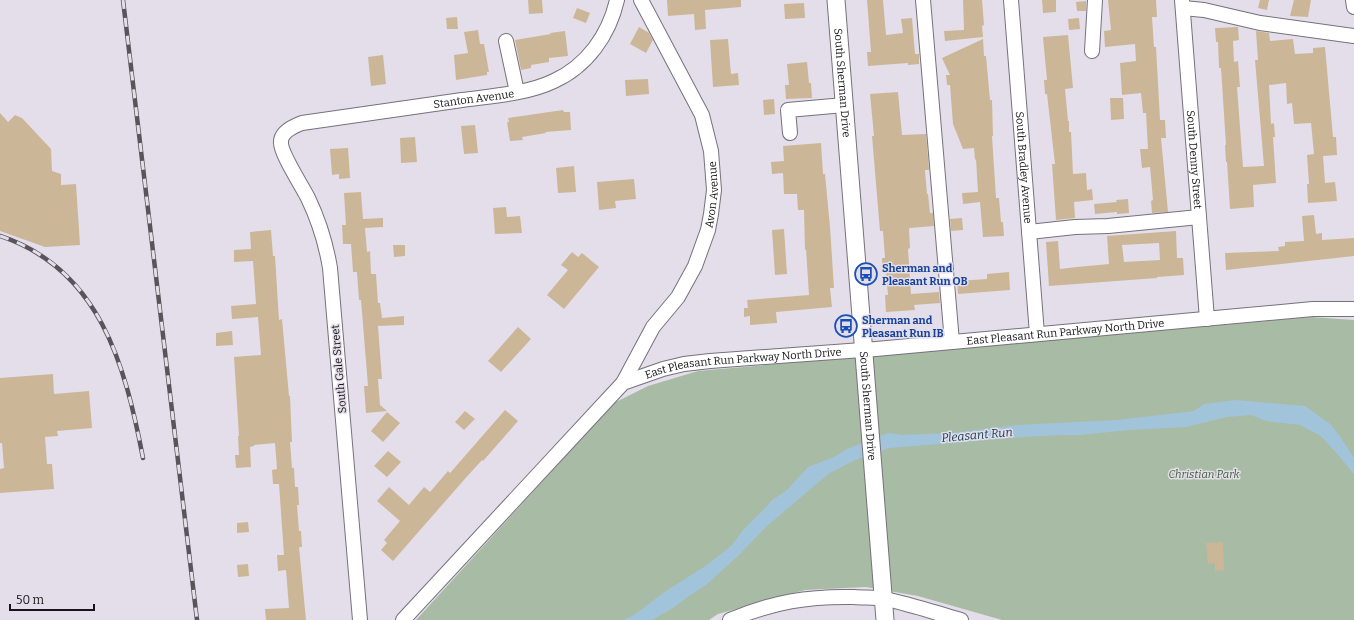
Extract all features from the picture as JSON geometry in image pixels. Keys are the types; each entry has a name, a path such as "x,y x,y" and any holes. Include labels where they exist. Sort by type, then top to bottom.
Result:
{"main road":[{"name":"South Sherman Drive","path":"836,0 885,620"}],"street":[{"name":"Stanton Avenue","path":"288,130 302,123 517,92 553,82 567,74 591,53 605,33 613,16 617,0"},
{"name":"Avon Avenue","path":"623,383 653,327 678,297 695,266 709,227 713,194 712,155 709,138 702,115 641,0"},
{"path":"923,0 952,342"},
{"name":"South Bradley Avenue","path":"1011,0 1037,334"},
{"path":"1092,51 1094,0"},
{"path":"1353,0 1354,7"},
{"path":"1182,4 1260,23 1354,36"},
{"name":"South Denny Street","path":"1182,4 1207,319"},
{"path":"506,41 517,92"},
{"path":"790,133 788,110 844,105"},
{"name":"South Gale Street","path":"288,130 282,137 281,144 313,209 324,238 330,268 360,620"},
{"path":"1029,232 1199,217"},
{"name":"East Pleasant Run Parkway North Drive","path":"403,620 623,383 663,369 694,362 863,350 1324,309 1354,309"},
{"path":"730,620 767,607 803,599 836,597 884,599 961,620"}],"green space":[{"name":"Christian Park","path":"1311,317 1354,320 1354,620 1002,620 918,596 866,587 805,590 718,614 709,620 416,620 614,403 648,386 698,371"}],"water":[{"name":"Pleasant Run","path":"1236,400 1305,406 1330,424 1339,435 1354,458 1354,474 1321,436 1300,425 1266,421 1251,415 1227,417 1186,427 1129,430 1080,435 1023,437 889,448 855,460 828,474 766,527 739,555 706,585 673,608 652,620 623,620 634,615 666,591 707,565 731,546 744,529 772,500 786,491 808,467 834,457 847,449 888,433 902,435 952,433 1017,425 1117,420 1194,411 1204,404"}],"building":[{"path":"528,0 542,0 543,13 529,14"},
{"path":"667,0 741,0 741,7 705,10 706,29 695,30 694,14 668,16"},
{"path":"867,0 883,0 886,35 903,33 901,19 912,18 915,54 919,54 919,64 908,65 908,63 868,66 867,52 871,52"},
{"path":"963,0 982,0 984,25 982,26 983,37 945,41 944,31 964,30"},
{"path":"1042,0 1056,0 1056,12 1043,13"},
{"path":"1108,0 1156,0 1157,17 1152,17 1154,47 1156,47 1160,120 1165,120 1166,138 1161,138 1168,212 1152,213 1151,201 1153,200 1150,167 1142,168 1140,149 1148,149 1146,113 1143,113 1141,93 1122,95 1120,63 1136,61 1135,44 1105,47 1104,31 1111,30"},
{"path":"1260,0 1269,0 1267,10 1258,8"},
{"path":"1294,0 1311,0 1308,17 1290,16"},
{"path":"1086,1 1086,11 1077,11 1076,2"},
{"path":"804,3 805,18 785,19 784,4"},
{"path":"577,8 590,13 586,23 573,18"},
{"path":"457,17 458,29 447,29 446,18"},
{"path":"1079,18 1080,29 1069,30 1068,19"},
{"path":"639,27 649,33 653,40 646,53 630,44"},
{"path":"1238,27 1239,40 1233,41 1234,62 1238,61 1240,87 1237,87 1243,167 1264,166 1255,60 1258,60 1256,31 1269,33 1270,41 1293,39 1295,54 1313,53 1313,48 1325,47 1333,137 1336,137 1337,155 1323,156 1325,183 1335,182 1337,201 1308,203 1307,184 1309,184 1307,155 1314,154 1311,123 1294,124 1292,103 1287,104 1286,83 1269,85 1271,124 1274,123 1275,137 1273,137 1276,183 1253,185 1254,207 1230,209 1221,68 1219,68 1218,42 1216,42 1215,28"},
{"path":"478,30 480,44 484,44 489,72 487,72 487,75 456,80 454,55 468,53 464,32"},
{"path":"565,31 568,56 549,58 549,62 531,65 531,68 521,70 515,40"},
{"path":"1068,35 1073,88 1065,89 1069,132 1071,132 1073,174 1086,173 1087,190 1092,189 1093,200 1074,202 1075,218 1056,220 1052,164 1055,164 1047,94 1045,94 1044,80 1047,80 1043,37"},
{"path":"728,39 731,74 738,73 739,85 713,87 710,40"},
{"path":"983,39 990,100 992,100 992,136 996,198 999,198 1004,236 983,237 980,202 963,204 962,193 978,192 976,159 975,160 974,148 963,149 953,124 950,85 947,85 946,75 950,75 942,58"},
{"path":"383,55 386,84 371,86 368,57"},
{"path":"807,62 812,98 786,99 785,85 789,85 787,64"},
{"path":"648,79 649,94 626,96 625,80"},
{"path":"898,92 902,135 926,134 929,170 925,170 927,194 930,213 933,213 934,226 909,229 910,248 908,249 911,294 939,292 940,303 914,305 915,310 886,312 885,295 888,295 886,272 883,272 882,258 885,258 883,231 880,231 870,94"},
{"path":"1110,98 1123,98 1124,119 1111,120"},
{"path":"774,99 775,114 764,115 763,100"},
{"path":"563,110 564,112 570,112 571,130 545,132 546,133 522,137 523,140 510,141 507,122 509,122 508,118"},
{"path":"0,113 8,122 15,115 22,118 51,149 52,171 61,174 61,185 76,184 80,245 45,247 0,231"},
{"path":"475,125 478,153 464,154 461,126"},
{"path":"415,137 417,162 401,163 400,138"},
{"path":"821,143 823,174 825,174 830,227 834,288 830,288 832,307 776,312 777,323 750,325 750,316 744,317 744,308 748,308 747,300 809,295 806,249 805,250 804,210 798,210 797,194 784,194 783,173 772,174 771,162 784,161 783,146"},
{"path":"348,148 350,178 339,179 339,174 332,175 330,149"},
{"path":"574,166 576,192 558,193 556,168"},
{"path":"634,179 636,199 615,201 616,208 599,210 597,182"},
{"path":"361,192 363,219 383,218 383,227 365,228 367,252 370,251 371,274 376,274 378,303 380,303 382,318 404,316 404,325 378,326 382,379 378,379 380,405 387,411 366,413 364,386 368,386 361,300 359,300 357,272 353,272 351,244 343,244 342,225 346,225 344,193"},
{"path":"1128,199 1129,213 1117,214 1117,212 1095,214 1094,204 1117,202 1116,200"},
{"path":"506,207 507,217 520,216 522,233 495,234 493,208"},
{"path":"1314,215 1316,234 1322,233 1322,240 1354,238 1354,256 1226,270 1225,253 1279,251 1278,247 1285,246 1285,242 1304,241 1302,216"},
{"path":"962,218 963,230 951,231 950,219"},
{"path":"784,229 787,274 775,275 772,230"},
{"path":"271,230 273,256 275,256 279,320 282,319 290,396 292,442 290,442 295,487 298,487 299,505 297,505 302,547 299,547 306,620 266,620 265,609 289,608 286,570 278,571 277,555 284,555 279,484 273,484 272,470 277,469 275,443 254,445 250,447 251,467 236,468 235,455 239,455 239,436 234,357 261,355 258,317 232,319 231,306 256,304 253,261 234,262 234,250 251,249 250,232"},
{"path":"1176,231 1177,258 1183,258 1184,275 1049,286 1046,242 1058,241 1060,269 1109,264 1107,236","holes":["1159,243 1160,260 1124,262 1122,245"]},
{"path":"393,245 405,245 405,256 394,257"},
{"path":"572,252 578,257 582,253 599,267 564,309 547,295 568,270 561,265"},
{"path":"1009,272 1010,290 958,294 957,281 987,279 987,274"},
{"path":"518,327 531,339 501,372 488,361"},
{"path":"232,331 233,345 216,346 216,333"},
{"path":"53,374 54,394 89,391 92,428 57,431 58,436 45,437 47,464 52,464 54,489 0,493 0,469 4,468 2,443 0,443 0,378"},
{"path":"505,410 518,421 393,561 381,550 387,543 384,540 400,521 377,501 389,487 409,505 424,487 430,492 448,471 450,473"},
{"path":"465,411 475,419 464,430 455,422"},
{"path":"387,412 400,423 383,442 371,431"},
{"path":"388,451 401,462 387,477 374,466"},
{"path":"248,522 249,532 237,533 237,523"},
{"path":"1223,542 1224,570 1215,571 1215,563 1208,564 1206,543"},
{"path":"248,564 249,576 238,577 237,565"}],"railway":[{"path":"123,0 197,620"},
{"path":"0,236 34,251 62,272 84,296 102,324 116,356 127,389 143,458"}],"place":[{"name":"Sherman and Pleasant Run OB","path":"866,274"},
{"name":"Sherman and Pleasant Run IB","path":"846,326"}]}
